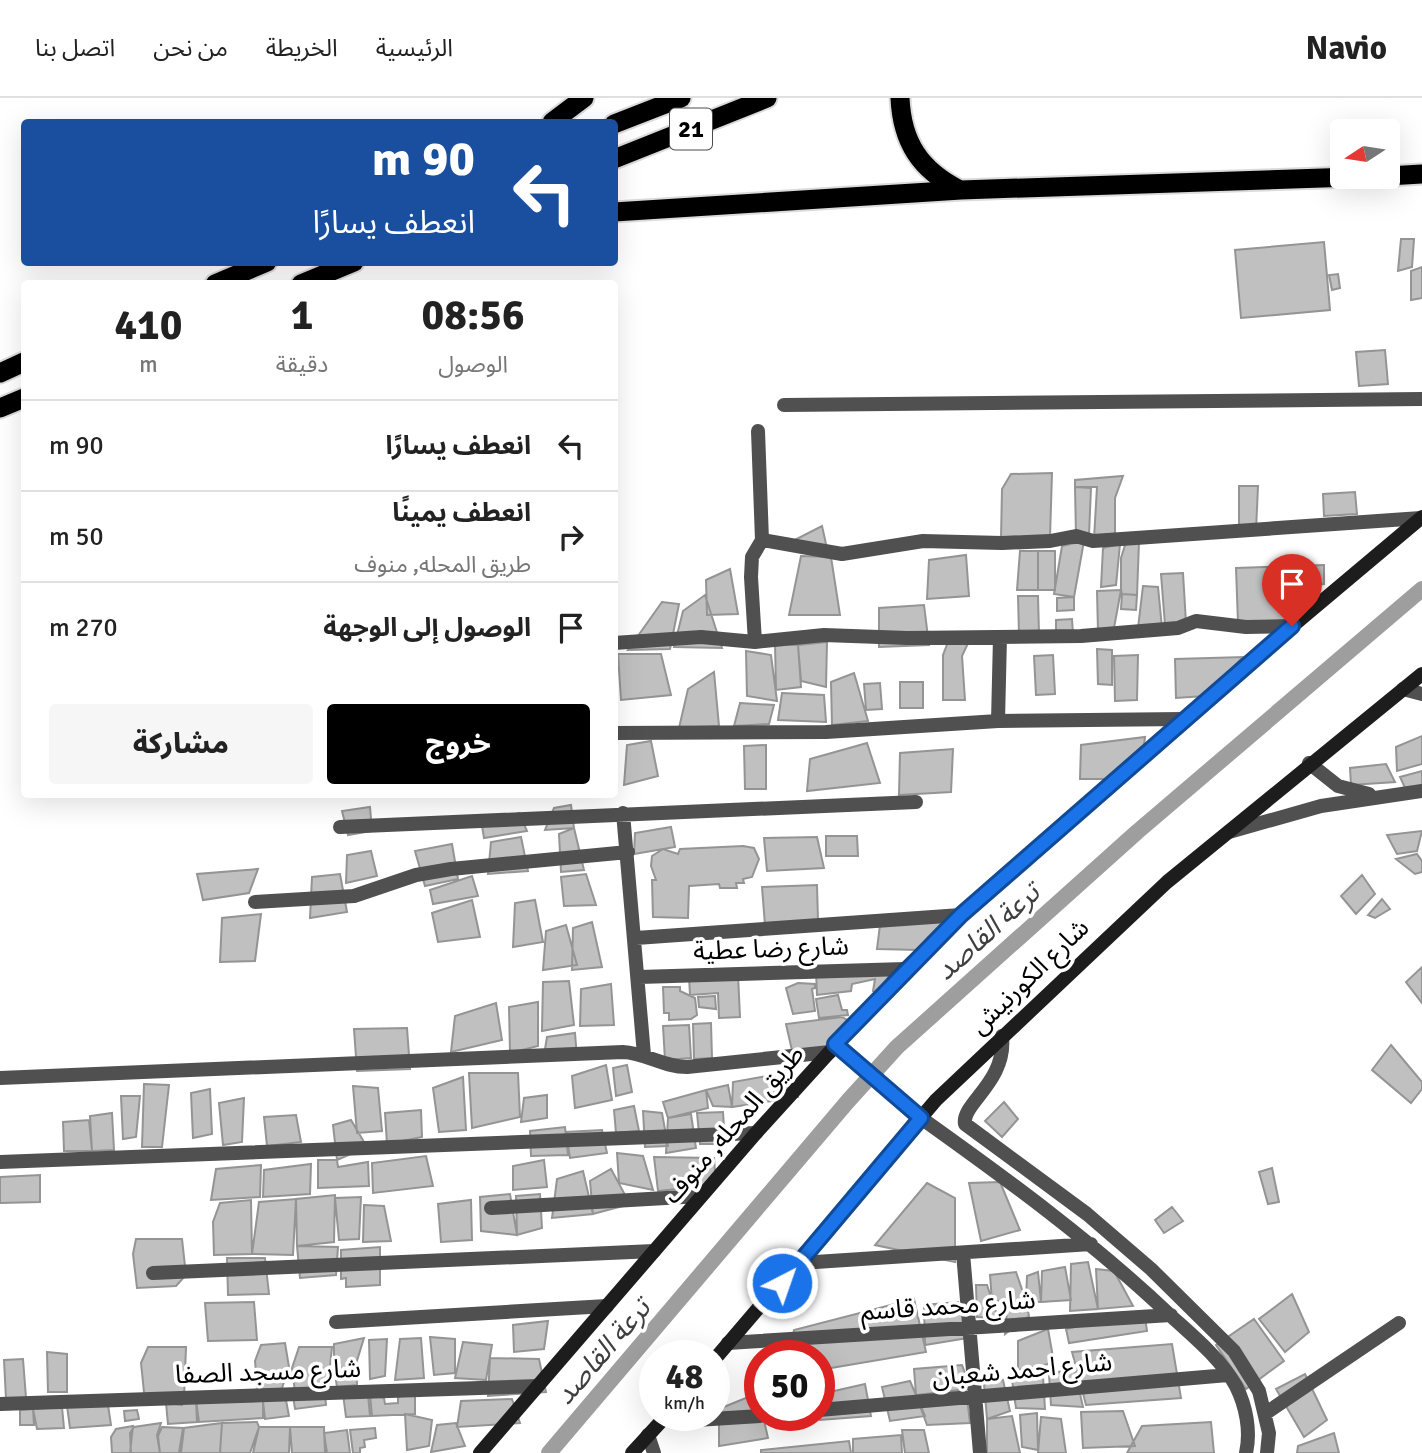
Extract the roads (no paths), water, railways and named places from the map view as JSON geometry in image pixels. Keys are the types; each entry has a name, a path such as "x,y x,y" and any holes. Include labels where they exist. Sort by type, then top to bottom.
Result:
{"highway":[{"path":"556,119 584,98"},
{"name":"21","path":"618,122 681,98"},
{"name":"21","path":"618,157 767,98"},
{"path":"900,98 901,122 909,145 922,164 939,180 961,190"},
{"path":"1400,175 1422,174"},
{"path":"618,212 961,190 1330,178"},
{"path":"224,280 258,266"},
{"path":"311,280 344,266"},
{"path":"0,373 21,363"},
{"path":"0,408 21,399"}],"main road":[{"name":"طريق المحله, منوف","path":"480,1453 756,1133 905,969 961,915 1184,719 1421,518"},
{"name":"شارع الكورنيش","path":"730,1341 800,1263 921,1118 1002,1036 1111,932 1223,834 1422,674"},
{"path":"832,1048 921,1118"},
{"path":"632,1453 652,1431"}],"street":[{"path":"784,405 1422,399"},
{"path":"755,642 752,557 762,540 758,431"},
{"path":"762,540 842,554 923,541 1002,543 1050,541 1076,536 1093,541 1421,518"},
{"path":"618,643 701,637 755,642 824,635 999,637 1095,634 1178,628 1196,621 1246,627 1292,626"},
{"path":"998,721 999,637"},
{"path":"1403,689 1422,694"},
{"path":"618,733 826,732 998,721 1184,719"},
{"path":"1309,763 1338,786 1362,793 1388,795"},
{"path":"1223,834 1321,806 1422,791"},
{"path":"340,827 916,802"},
{"path":"623,813 636,938 644,1055"},
{"path":"255,902 354,896 416,875 451,869 628,852"},
{"path":"636,938 961,915"},
{"name":"شارع رضا عطية","path":"639,977 905,969"},
{"path":"1002,1036 1000,1067 965,1114 965,1124 1087,1214 1152,1269 1234,1351 1248,1370 1266,1413 1267,1453"},
{"path":"0,1078 615,1052 644,1055 662,1064 678,1067 832,1048"},
{"path":"921,1118 1005,1177 1091,1244 1171,1315 1228,1375 1243,1403 1247,1422 1246,1453"},
{"path":"0,1162 756,1133"},
{"path":"491,1208 701,1196"},
{"path":"800,1263 1091,1244"},
{"path":"153,1273 653,1251"},
{"path":"963,1253 980,1453"},
{"path":"336,1322 607,1306"},
{"name":"شارع محمد قاسم","path":"730,1343 1171,1315"},
{"path":"1266,1413 1399,1323"},
{"name":"شارع احمد شعبان","path":"835,1409 1228,1375"},
{"name":"شارع مسجد الصفا","path":"0,1404 538,1386"},
{"path":"648,1435 654,1453"}],"waterway":[{"name":"ترعة القاصد","path":"549,1453 897,1047 1137,832 1422,589"}]}
